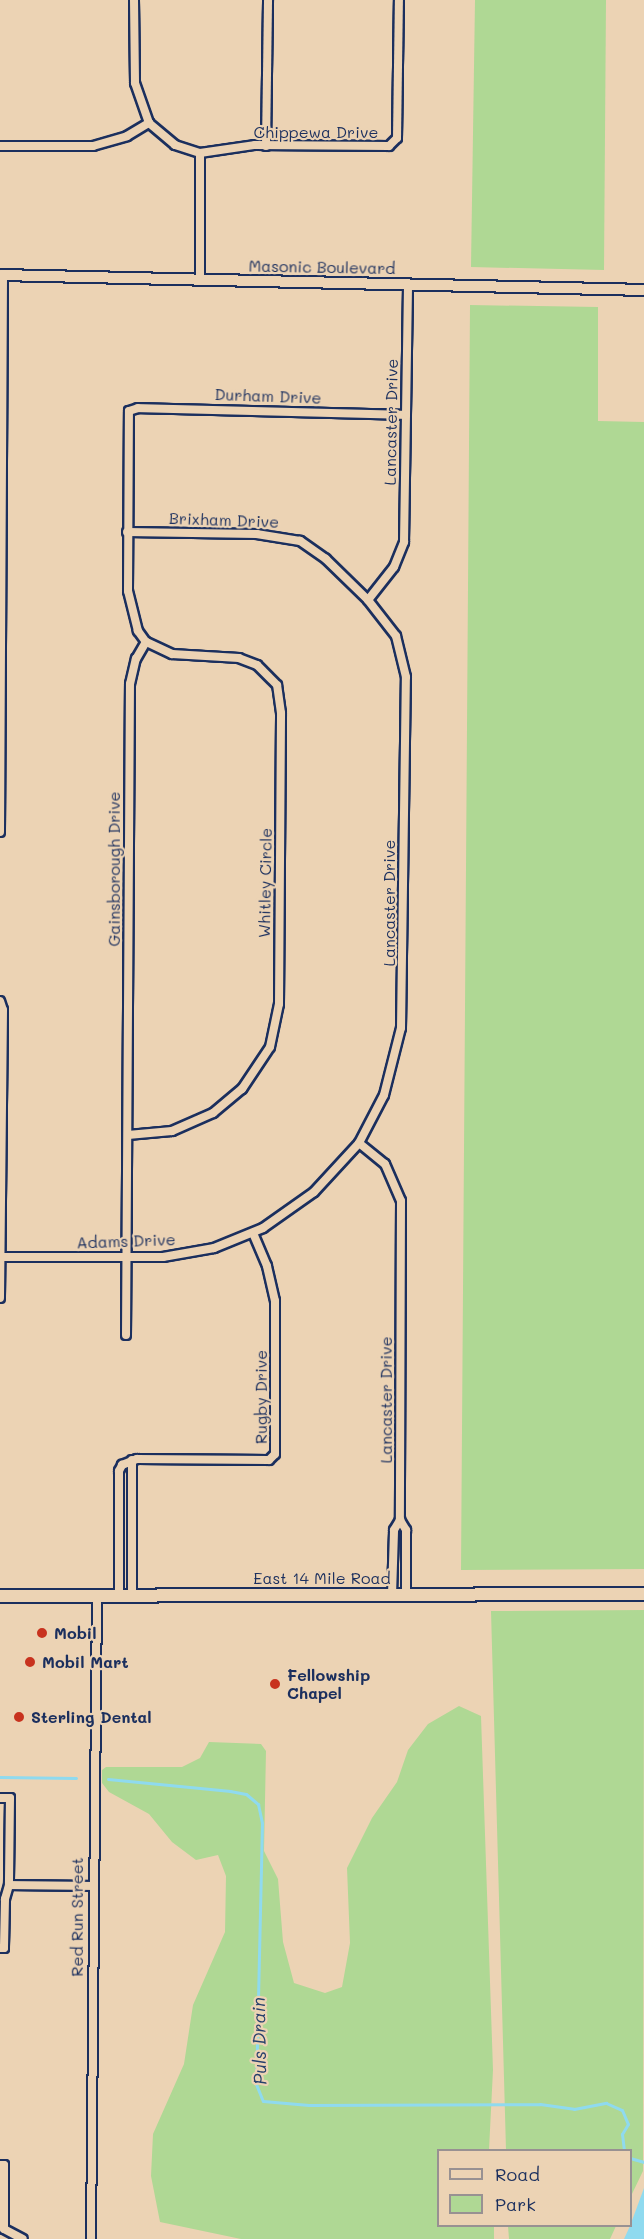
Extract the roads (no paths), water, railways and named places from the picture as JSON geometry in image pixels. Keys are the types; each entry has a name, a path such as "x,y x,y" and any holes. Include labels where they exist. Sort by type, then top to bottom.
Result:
{"main road":[{"name":"East 14 Mile Road","path":"0,1596 644,1594"}],"street":[{"path":"0,146 93,146 128,136 149,123 135,82 134,0"},
{"path":"266,146 267,0"},
{"name":"Chippewa Drive","path":"149,123 175,145 200,153 266,146 381,146 395,143 399,0"},
{"path":"200,153 200,280"},
{"path":"0,832 2,275"},
{"name":"Masonic Boulevard","path":"2,275 644,290"},
{"name":"Lancaster Drive","path":"406,1594 406,1530 400,1520 401,1201 385,1164 359,1143 389,1078 401,1028 403,998 406,677 396,636 368,600 394,567 404,542 408,284"},
{"name":"Durham Drive","path":"128,532 129,411 138,408 406,415"},
{"path":"128,532 129,606 138,631 146,642"},
{"name":"Brixham Drive","path":"128,532 257,534 300,541 326,558 368,600"},
{"name":"Gainsborough Drive","path":"126,1335 130,684 136,659 146,642"},
{"name":"Whitley Circle","path":"128,1135 172,1131 229,1102 265,1060 279,1004 281,713 277,685 248,661 172,654 146,642"},
{"path":"0,1001 0,1298"},
{"name":"Adams Drive","path":"1,1257 126,1258 188,1254 253,1233 314,1192 359,1143"},
{"name":"Rugby Drive","path":"132,1460 265,1460 275,1454 275,1300 267,1266 253,1233"},
{"path":"119,1595 119,1471 132,1460"},
{"path":"132,1460 132,1595"},
{"name":"Lancaster Drive","path":"392,1594 393,1530 400,1520"},
{"name":"Red Run Street","path":"91,2239 92,1886 97,1595"},
{"path":"0,1798 10,1798 9,1885 5,1899 2,1948"},
{"path":"9,1885 92,1886"},
{"path":"0,2165 4,2165 4,2229 23,2239"}],"water":[{"path":"644,2188 644,2239 624,2239 630,2227 632,2227 632,2221"}],"waterway":[{"name":"Puls Drain","path":"0,1777 76,1778"},
{"name":"Puls Drain","path":"108,1779 230,1791 246,1794 258,1804 262,1823 256,2084 263,2101 309,2105 540,2104 574,2109 606,2103 622,2110 628,2124 622,2134 624,2149"},
{"name":"Puls Drain","path":"632,2159 644,2162"}],"place":[{"name":"Mobil","path":"42,1633"},
{"name":"Mobil Mart","path":"30,1662"},
{"name":"Fellowship Chapel","path":"275,1684"},
{"name":"Sterling Dental","path":"19,1717"}]}
